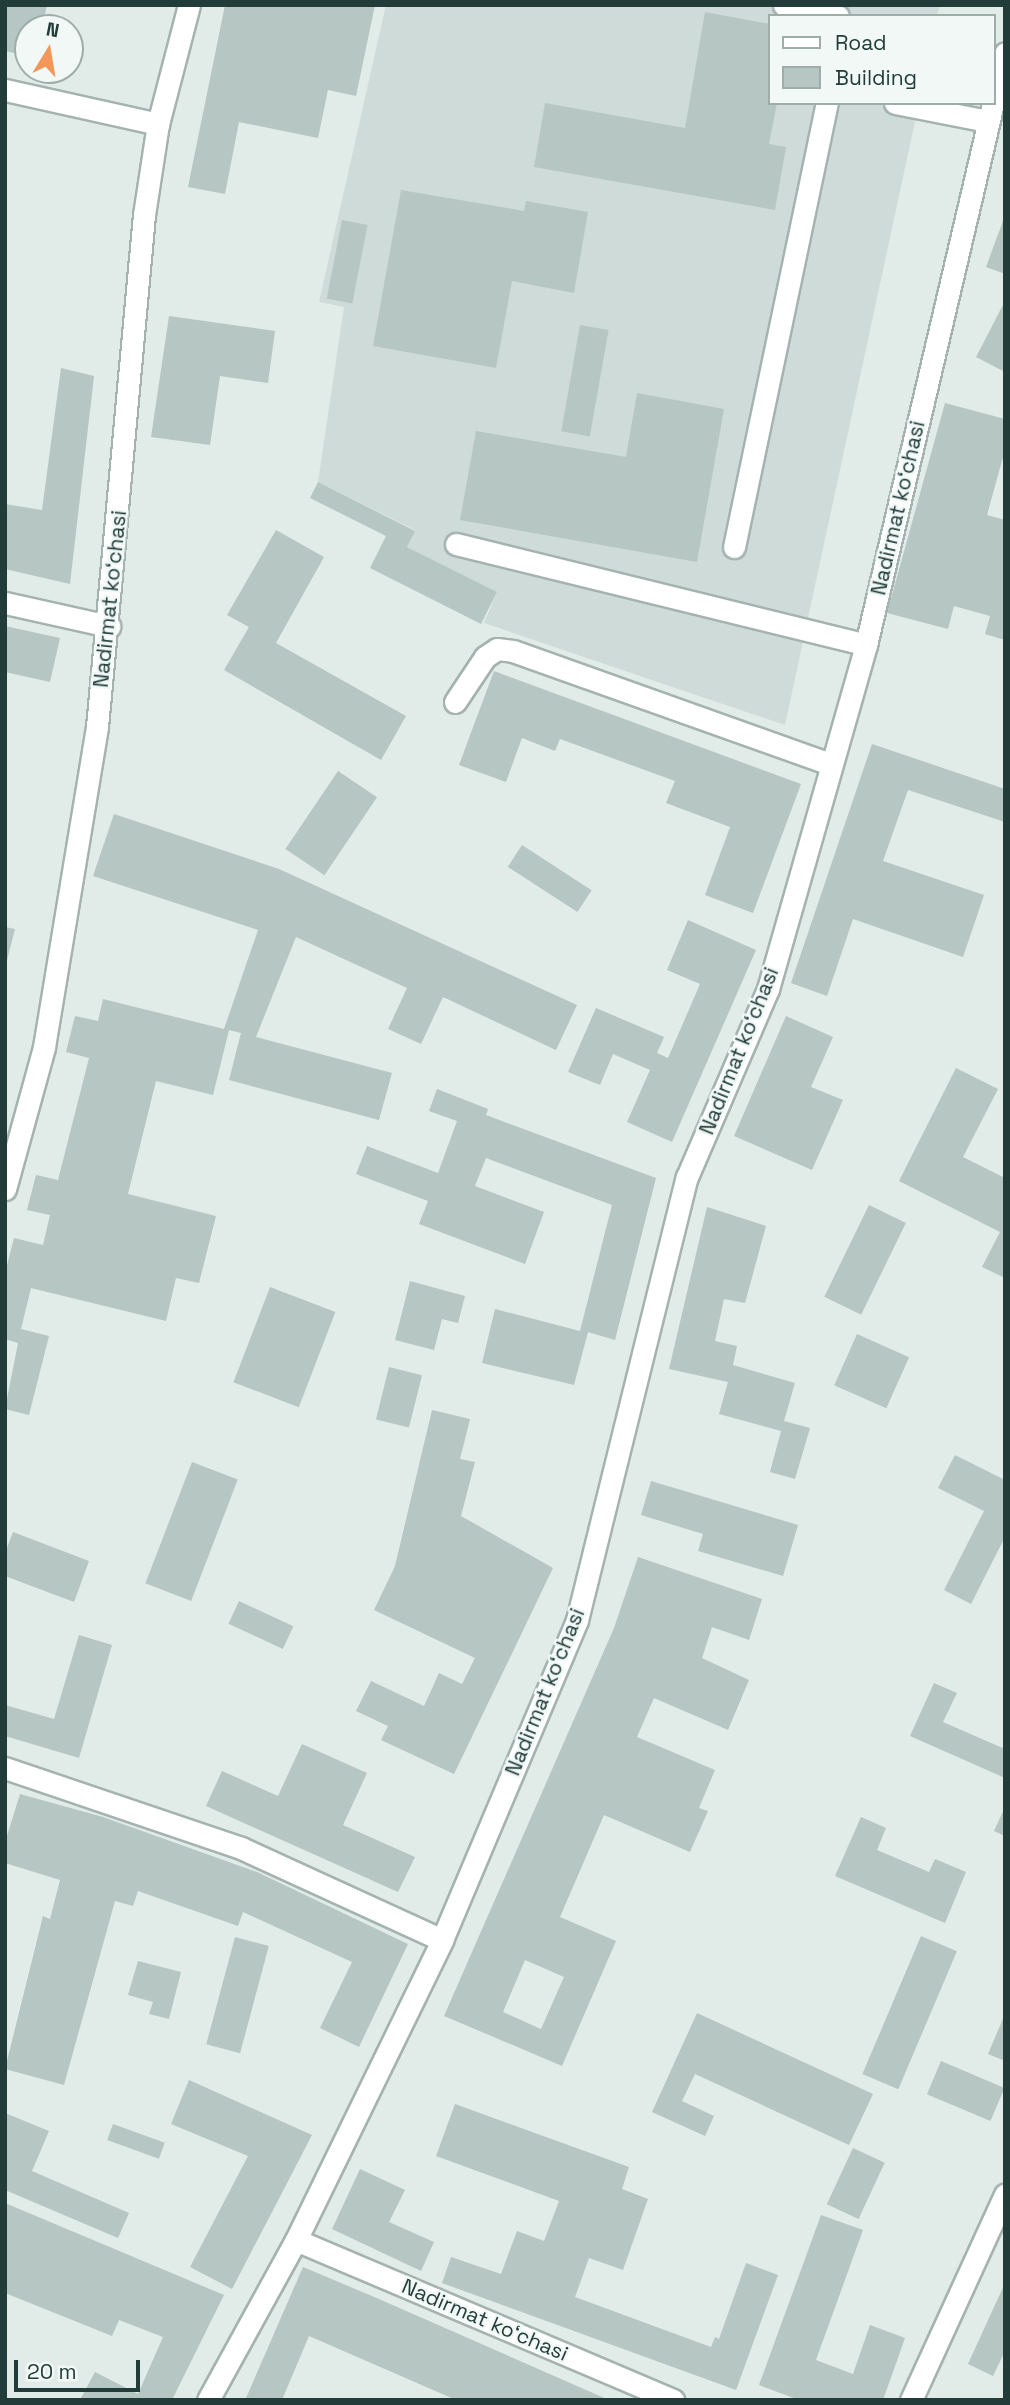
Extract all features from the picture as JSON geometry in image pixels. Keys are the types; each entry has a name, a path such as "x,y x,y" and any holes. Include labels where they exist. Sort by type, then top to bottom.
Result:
{"street":[{"name":"Nadirmat koʻchasi","path":"6,1184 44,1047 97,727 109,626 144,215 158,124 189,5"},
{"path":"784,5 829,14"},
{"path":"996,89 1005,53"},
{"path":"5,90 158,124"},
{"path":"734,547 827,105"},
{"path":"916,105 990,112"},
{"name":"Nadirmat koʻchasi","path":"208,2400 296,2240 442,1940 577,1620 687,1177 768,989 866,645 990,112"},
{"path":"456,544 866,645"},
{"path":"5,603 109,626"},
{"path":"455,702 485,657 497,649 513,650 830,765"},
{"path":"5,1769 241,1848 442,1940"},
{"path":"911,2400 1005,2195"},
{"name":"Nadirmat koʻchasi","path":"296,2240 673,2400"}],"shaded area":[{"path":"386,5 940,5 938,14 768,14 768,105 919,105 785,725 484,623 497,592 407,547 415,530 318,482 344,307 319,302"}],"building":[{"path":"5,5 47,5 45,14 14,14 14,53 5,51"},
{"path":"225,5 375,5 356,96 328,90 318,138 239,122 225,194 188,187"},
{"path":"705,12 768,24 768,105 777,105 769,144 786,147 775,210 534,167 545,103 685,128"},
{"path":"401,190 524,211 526,201 588,212 574,293 512,281 496,368 373,346"},
{"path":"1005,218 1005,274 986,267"},
{"path":"342,220 368,225 352,303 327,299"},
{"path":"1005,301 1005,372 976,357"},
{"path":"169,316 275,331 268,383 220,376 210,445 151,437"},
{"path":"580,325 609,330 590,436 561,431"},
{"path":"61,368 94,376 70,584 5,569 5,504 42,510"},
{"path":"637,393 724,409 697,562 460,520 476,431 626,457"},
{"path":"945,403 1005,419 1005,450 987,515 1005,520 1005,640 985,634 990,616 954,606 948,629 887,613"},
{"path":"318,482 415,531 407,547 497,592 481,624 370,568 386,536 310,498"},
{"path":"276,530 324,557 276,643 406,716 381,760 224,670 249,627 227,615"},
{"path":"5,626 60,638 50,682 5,672"},
{"path":"494,671 801,784 753,913 705,895 730,827 666,803 675,781 560,739 555,751 522,738 506,782 459,765"},
{"path":"872,744 1005,789 1005,822 908,790 883,861 984,895 963,957 853,919 827,996 791,983"},
{"path":"338,771 377,797 324,875 285,849"},
{"path":"114,814 279,869 577,1005 556,1050 443,997 421,1044 388,1029 407,988 296,937 256,1037 392,1073 379,1120 229,1080 241,1033 229,1030 213,1095 156,1081 128,1194 216,1216 199,1283 176,1278 166,1321 31,1288 21,1329 49,1336 29,1415 5,1409 18,1343 5,1339 5,1273 14,1238 43,1245 50,1215 27,1210 36,1175 58,1180 89,1058 66,1052 75,1016 98,1021 103,999 224,1029 258,930 93,876"},
{"path":"522,845 592,890 577,912 508,867"},
{"path":"688,920 756,950 672,1142 627,1122 650,1070 613,1054 600,1085 568,1072 596,1008 664,1037 657,1053 668,1058 700,984 667,970"},
{"path":"5,927 15,929 6,964 5,964"},
{"path":"786,1016 833,1037 811,1087 843,1100 812,1170 734,1136"},
{"path":"956,1068 998,1089 963,1157 1005,1178 1005,1278 982,1267 1000,1232 899,1181"},
{"path":"437,1089 488,1109 486,1115 656,1178 615,1340 588,1332 574,1385 482,1363 495,1309 580,1331 612,1205 486,1158 475,1186 544,1212 525,1264 419,1224 428,1201 356,1174 367,1146 438,1173 457,1121 429,1111"},
{"path":"869,1205 906,1223 861,1315 824,1297"},
{"path":"707,1207 766,1226 745,1303 724,1299 715,1341 737,1346 733,1365 795,1383 784,1421 810,1428 795,1479 770,1472 781,1431 719,1414 728,1382 669,1369"},
{"path":"410,1281 465,1296 458,1323 442,1319 434,1350 395,1340"},
{"path":"270,1287 335,1312 299,1407 233,1382"},
{"path":"857,1334 909,1357 886,1408 834,1385"},
{"path":"389,1367 422,1375 409,1428 376,1419"},
{"path":"432,1410 470,1419 460,1459 475,1462 461,1516 553,1568 454,1774 381,1740 388,1726 356,1711 371,1681 424,1706 439,1673 462,1684 475,1658 374,1610 395,1566"},
{"path":"955,1455 1005,1480 1005,1537 971,1604 944,1590 984,1511 938,1488"},
{"path":"192,1462 238,1480 191,1601 145,1583"},
{"path":"651,1481 798,1525 783,1576 698,1551 703,1534 641,1515"},
{"path":"13,1532 89,1561 74,1602 5,1576 5,1553"},
{"path":"638,1557 762,1599 749,1640 712,1627 702,1658 749,1680 728,1730 654,1698 637,1737 715,1770 699,1808 708,1811 690,1852 604,1815 560,1917 616,1941 562,2066 444,2016 614,1628","holes":["525,1960 564,1977 541,2029 503,2012"]},
{"path":"239,1601 293,1626 283,1649 228,1624"},
{"path":"79,1635 112,1645 79,1758 5,1736 5,1705 54,1719"},
{"path":"934,1683 957,1693 943,1722 1005,1749 1005,1778 910,1736"},
{"path":"302,1744 367,1773 343,1825 415,1857 398,1892 206,1806 222,1771 278,1796"},
{"path":"20,1794 103,1817 257,1872 408,1944 359,2047 320,2028 352,1962 243,1912 238,1926 138,1891 133,1906 115,1901 64,2085 5,2069 43,1916 50,1919 60,1880 5,1863 5,1842"},
{"path":"1005,1807 1005,1836 994,1831"},
{"path":"861,1817 886,1828 877,1850 929,1872 935,1859 966,1872 945,1923 835,1876"},
{"path":"921,1936 957,1951 898,2089 862,2074"},
{"path":"235,1937 269,1946 240,2053 206,2044"},
{"path":"138,1961 181,1972 169,2019 149,2014 153,2002 128,1995"},
{"path":"697,2013 873,2094 849,2145 695,2074 682,2101 714,2116 705,2136 652,2112"},
{"path":"1005,2014 1005,2061 988,2054"},
{"path":"941,2061 1005,2088 990,2121 927,2094"},
{"path":"189,2080 312,2135 232,2289 190,2267 248,2156 171,2124"},
{"path":"455,2104 629,2167 622,2189 648,2199 623,2270 589,2258 575,2297 711,2347 715,2337 719,2339 746,2263 778,2275 736,2390 442,2283 451,2257 501,2274 517,2231 544,2241 559,2201 436,2156"},
{"path":"5,2113 49,2131 32,2171 129,2213 118,2238 5,2190"},
{"path":"113,2124 165,2143 159,2159 107,2140"},
{"path":"853,2148 885,2163 859,2219 827,2204"},
{"path":"360,2169 405,2190 389,2222 434,2242 421,2271 332,2229"},
{"path":"5,2203 224,2295 172,2400 80,2400 95,2372 138,2394 163,2337 119,2320 112,2336 5,2293"},
{"path":"821,2215 863,2230 816,2360 853,2374 870,2325 905,2338 883,2400 799,2400 759,2385"},
{"path":"303,2267 609,2400 456,2400 309,2336 282,2400 246,2398"},
{"path":"1005,2283 1005,2351 993,2376 968,2364"}]}
